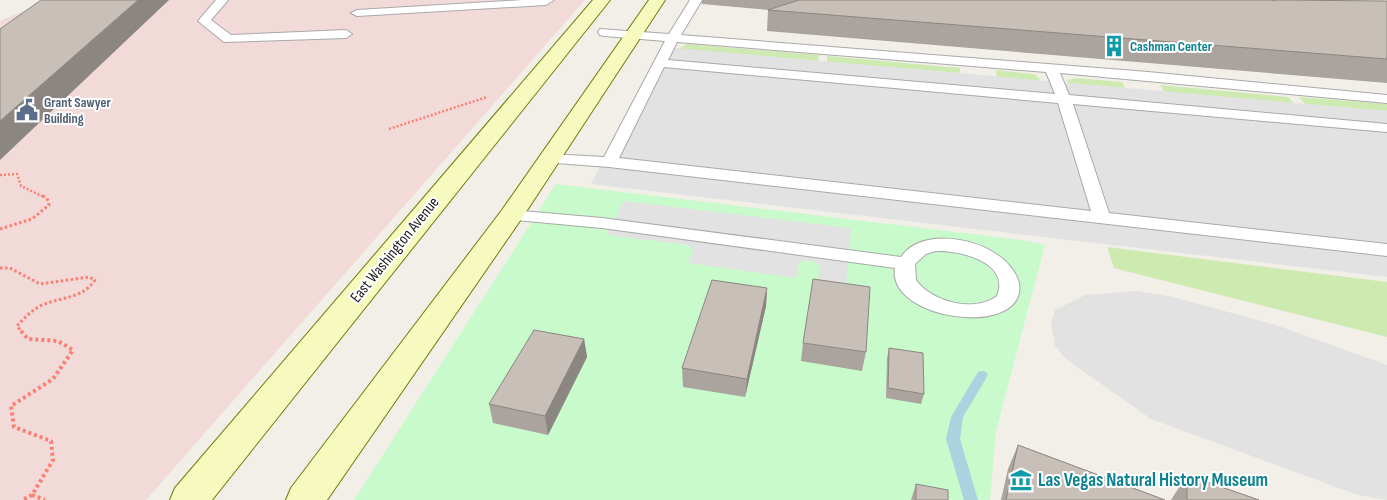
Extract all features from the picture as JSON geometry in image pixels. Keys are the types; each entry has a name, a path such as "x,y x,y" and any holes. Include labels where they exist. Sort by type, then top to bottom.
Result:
{"main road":[{"path":"306,500 511,215 657,0"},
{"name":"East Washington Avenue","path":"189,500 603,16"}],"lane":[{"path":"222,0 204,21 228,39 346,34"},
{"path":"357,13 546,2 548,0"},
{"path":"609,162 674,36 696,0"},
{"path":"603,16 634,33 1132,75 1387,99"},
{"path":"972,62 977,91"},
{"path":"660,63 1387,128"},
{"path":"1051,68 1064,99 1102,218"},
{"path":"1132,75 1148,107"},
{"path":"549,159 609,162 1387,250"},
{"path":"511,215 602,223 904,263"},
{"path":"933,245 964,247 979,252 1003,269 1009,280 1010,290 1005,299 996,306 982,311 947,308 917,294 908,284 904,273 904,263 910,255 933,245"}],"path":[{"path":"389,129 494,95"},
{"path":"0,175 17,174 21,186 47,198 49,205 32,219 0,229"},
{"path":"0,268 10,268 40,284 89,277 95,280 92,286 78,295 42,305 25,316 17,326 28,339 58,341 73,350 63,367 48,383 20,398 11,406 14,427 51,441 53,460 32,495 22,500"},
{"path":"32,495 45,500"}],"shaded area":[{"path":"49,0 585,0 146,500 0,500 0,21"},
{"path":"664,47 1387,111 1387,277 591,184"},
{"path":"624,201 851,228 846,284 818,281 820,265 813,261 803,260 799,263 796,278 688,263 693,250 688,245 607,235"},
{"path":"1137,291 1173,297 1276,325 1387,365 1387,500 1358,495 1151,419 1066,359 1055,346 1051,323 1055,310 1085,295"}],"green space":[{"path":"687,44 819,55 818,61 679,49"},
{"path":"827,56 960,68 960,73 827,62"},
{"path":"996,70 1036,75 1041,81 997,77"},
{"path":"1076,78 1122,82 1125,88 1068,83 1067,80"},
{"path":"1160,85 1288,97 1294,103 1164,92"},
{"path":"1299,97 1387,104 1387,111 1305,104"},
{"path":"556,184 1022,240 1045,245 996,431 990,500 354,500"},
{"path":"1107,247 1387,282 1387,337 1114,268"}],"building":[{"path":"41,0 138,0 0,121 0,29"},
{"path":"799,0 1387,1 1387,59 768,10"},
{"path":"813,279 870,287 866,352 803,343"},
{"path":"712,280 767,288 747,379 682,368"},
{"path":"534,330 584,339 545,416 489,404"},
{"path":"889,348 923,353 924,394 888,388"},
{"path":"1018,445 1165,500 1006,500"},
{"path":"1187,475 1259,500 1187,500"},
{"path":"916,484 948,490 948,500 916,500"}],"waterway":[{"path":"971,500 953,439 957,417 982,375"}],"place":[{"name":"Cashman Center","path":"1114,46"},
{"name":"Grant Sawyer Building","path":"27,110"},
{"name":"Las Vegas Natural History Museum","path":"1021,480"}]}
